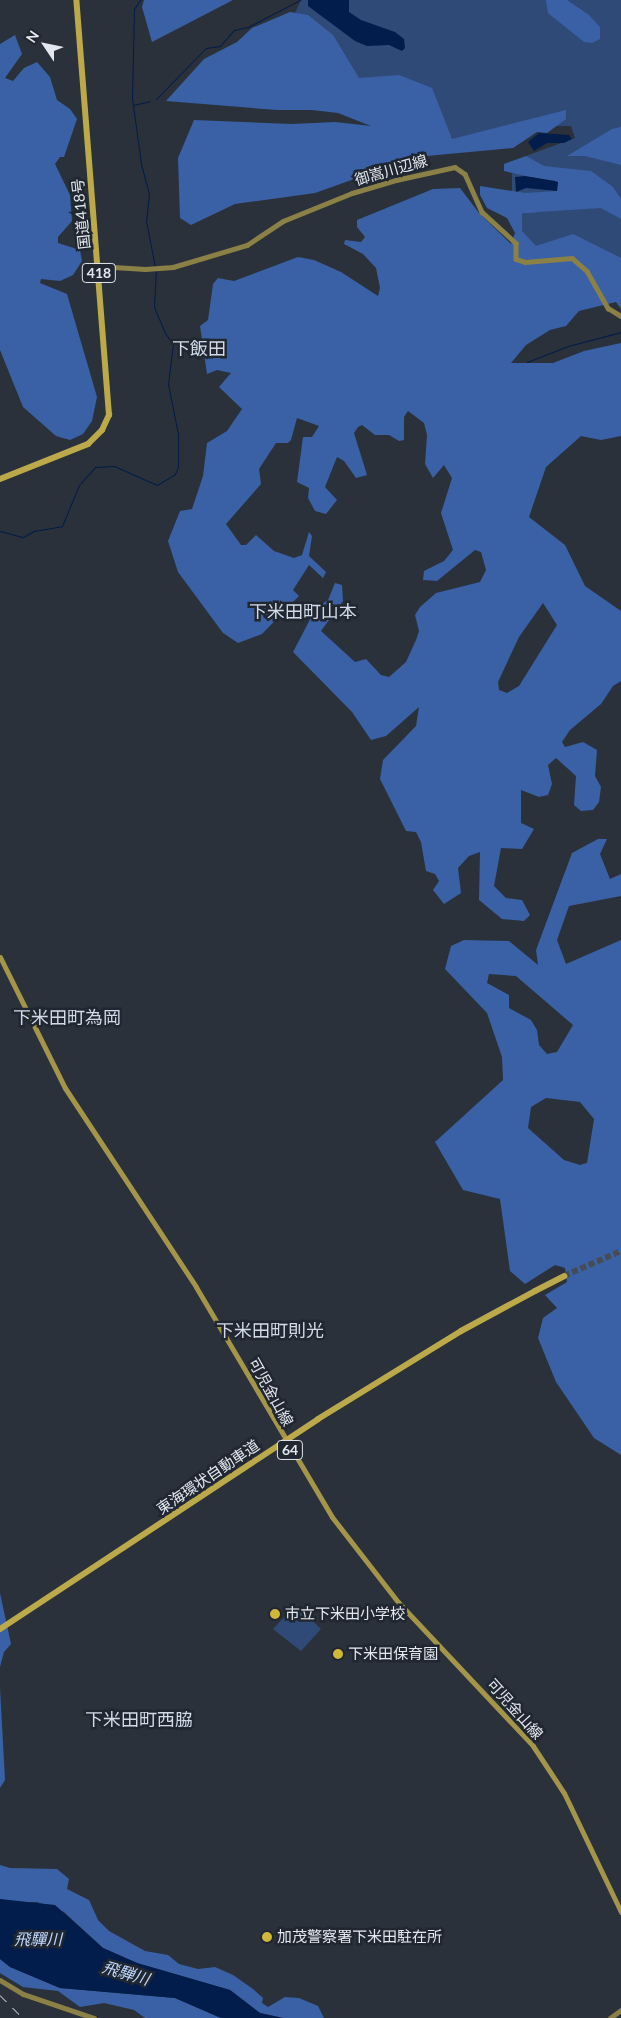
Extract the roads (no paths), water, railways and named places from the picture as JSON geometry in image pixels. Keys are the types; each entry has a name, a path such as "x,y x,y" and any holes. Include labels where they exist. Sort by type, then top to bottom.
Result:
{"highway":[{"name":"国道418号","path":"0,479 88,444 105,426 110,407 76,0"},
{"name":"東海環状自動車道","path":"0,1628 326,1414 461,1331 564,1276"}],"main road":[{"name":"御嵩川辺線","path":"98,266 145,269 173,267 247,245 283,220 352,193 396,180 455,167 465,174 482,212 516,243 516,259 541,262 572,258 587,271 608,308 621,316"},
{"name":"可児金山線","path":"0,957 65,1088 196,1286 332,1517 398,1602 533,1746 564,1793 621,1912"},
{"path":"0,1980 32,1998 94,2018"},
{"path":"610,2018 621,2010"}],"water":[{"path":"308,0 349,0 349,12 361,20 395,32 404,39 405,48 402,51 389,45 367,46 355,41 308,6"},
{"path":"539,133 569,135 572,139 564,143 547,143 534,151 528,142"},
{"path":"525,176 558,182 557,191 526,188 516,192 515,177"},
{"name":"飛驒川","path":"0,1899 55,1905 103,1948 137,1963 230,1990 260,2013 283,2018 221,2018 175,1998 60,1988 10,1967 0,1959"}],"waterway":[{"path":"140,0 134,9 132,98 141,164 149,194 146,221 155,267"},
{"path":"156,99 206,48 220,46 234,30 248,27 300,0"},
{"path":"133,105 150,101"},
{"path":"0,531 23,537 34,531 62,526 79,485 95,467 114,466 157,485 175,474 178,467 178,434 168,384 173,344 165,333 154,307 156,271"},
{"path":"527,362 568,346 621,332"}],"tunnel":[{"path":"564,1276 621,1251"}],"railway":[{"path":"0,1995 23,2018"}],"place":[{"name":"市立下米田小学校","path":"275,1614"},
{"name":"下米田保育園","path":"338,1654"},
{"name":"加茂警察署下米田駐在所","path":"267,1937"}],"district":[{"name":"下飯田","path":"199,348"},
{"name":"下米田町山本","path":"303,611"},
{"name":"下米田町為岡","path":"67,1017"},
{"name":"下米田町則光","path":"270,1330"},
{"name":"下米田町西脇","path":"139,1719"}],"water label":[{"name":"飛騨川","path":"126,1973"}]}
